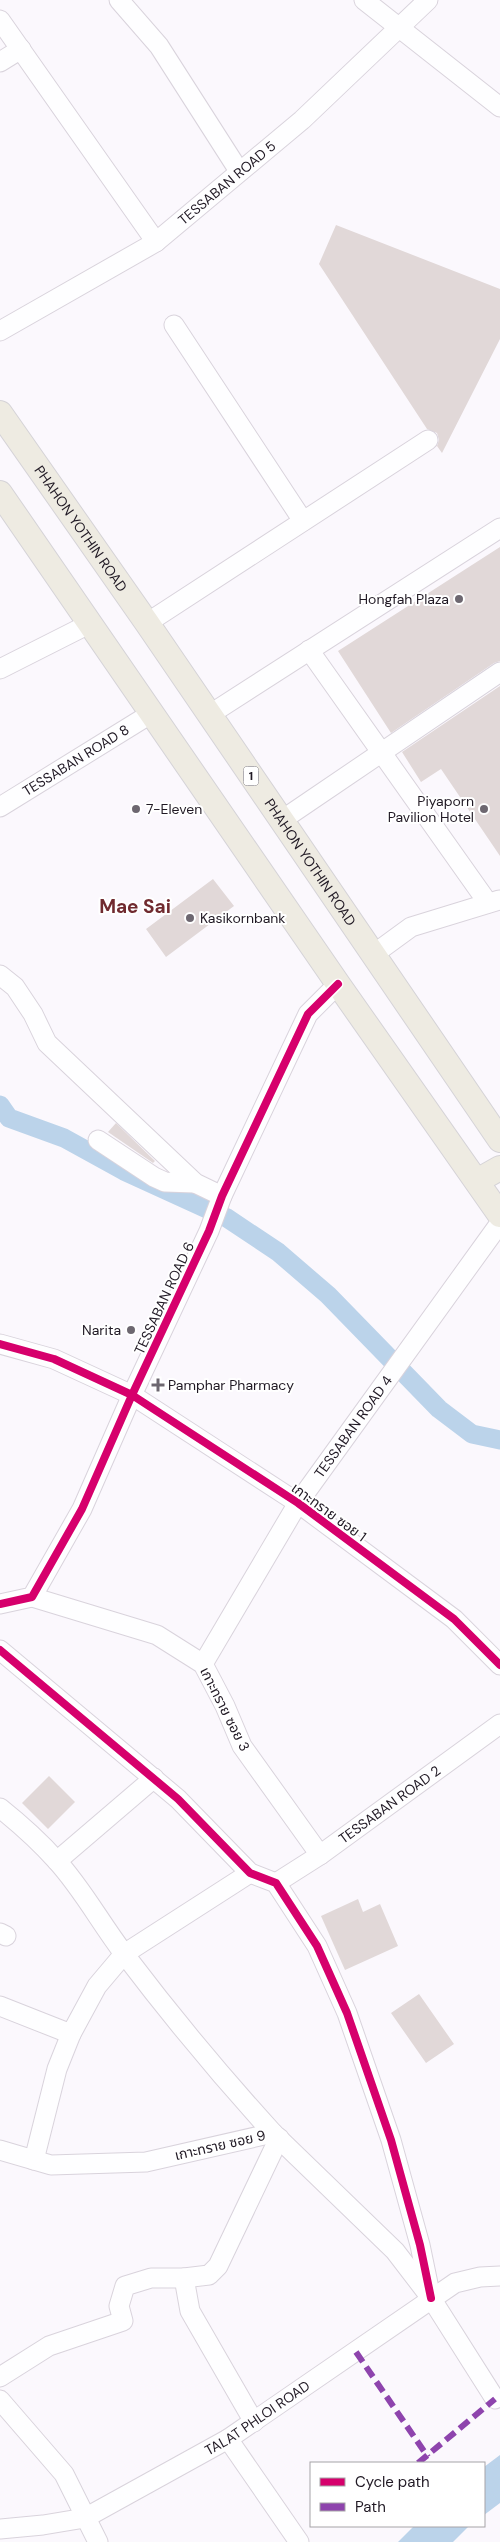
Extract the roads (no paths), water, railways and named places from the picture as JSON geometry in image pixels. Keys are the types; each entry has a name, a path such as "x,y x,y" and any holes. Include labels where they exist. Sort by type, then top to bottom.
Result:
{"main road":[{"name":"PHAHON YOTHIN ROAD","path":"0,413 147,623 500,1140"},
{"path":"0,493 338,984 500,1215"},
{"path":"477,1182 500,1168"}],"street":[{"path":"120,0 158,46 239,171"},
{"path":"364,0 399,30 500,107"},
{"name":"TESSABAN ROAD 5","path":"0,331 156,242 302,120 399,30 428,0"},
{"path":"0,20 156,242"},
{"path":"0,62 21,49"},
{"path":"174,325 303,521"},
{"path":"147,623 428,440"},
{"path":"209,715 500,528"},
{"path":"0,669 89,624"},
{"path":"309,650 494,901 411,927 374,954"},
{"path":"282,820 500,672"},
{"name":"TESSABAN ROAD 8","path":"0,807 152,713"},
{"path":"0,975 20,994 33,1014 47,1043 195,1183 222,1196"},
{"name":"TESSABAN ROAD 6","path":"32,1597 82,1509 132,1394 209,1231 222,1196 308,1014 338,984"},
{"path":"98,1140 154,1178 165,1182 195,1183"},
{"name":"TESSABAN ROAD 4","path":"203,1664 298,1504 500,1223"},
{"name":"เกาะทราย ซอย 1","path":"0,1344 54,1359 132,1394 298,1504 454,1619 500,1665"},
{"path":"0,1604 32,1597"},
{"name":"เกาะทราย ซอย 3","path":"32,1597 157,1635 203,1664 226,1706 242,1746 320,1855"},
{"path":"0,1650 154,1778 250,1873 276,1883 317,1946 347,2013 391,2140 420,2245 431,2298"},
{"name":"TESSABAN ROAD 2","path":"276,1883 320,1855 500,1724"},
{"path":"57,1861 154,1778"},
{"path":"0,1808 57,1861 124,1954 224,2079 276,2136 218,2266 209,2275 184,2278 151,2278 124,2286 119,2306 123,2321 49,2346 0,2377"},
{"path":"34,2160 57,2069 71,2034 97,1986 124,1954 250,1873"},
{"path":"0,2006 71,2034"},
{"name":"เกาะทราย ซอย 9","path":"0,2150 51,2165 146,2162 276,2136 395,2251 431,2298 495,2399"},
{"path":"395,2251 420,2245"},
{"name":"TALAT PHLOI ROAD","path":"0,2529 43,2525 85,2518 228,2440 455,2283 480,2277 500,2276"},
{"path":"184,2278 190,2311 254,2422"},
{"path":"0,2400 64,2474 98,2542"},
{"path":"228,2440 299,2542"}],"water":[{"path":"500,2455 500,2503 485,2514 485,2466"},
{"path":"413,2527 468,2527 453,2542 398,2542"}],"waterway":[{"path":"0,1105 9,1118 64,1138 124,1171 227,1218 278,1252 328,1295 439,1409 472,1434 500,1440"}],"place":[{"name":"Hongfah Plaza","path":"459,599"},
{"name":"7-Eleven","path":"136,809"},
{"name":"Piyaporn Pavilion Hotel","path":"484,809"},
{"name":"Kasikornbank","path":"190,918"},
{"name":"Narita","path":"131,1330"},
{"name":"Pamphar Pharmacy","path":"158,1385"}],"district":[{"name":"Mae Sai","path":"135,906"}]}
